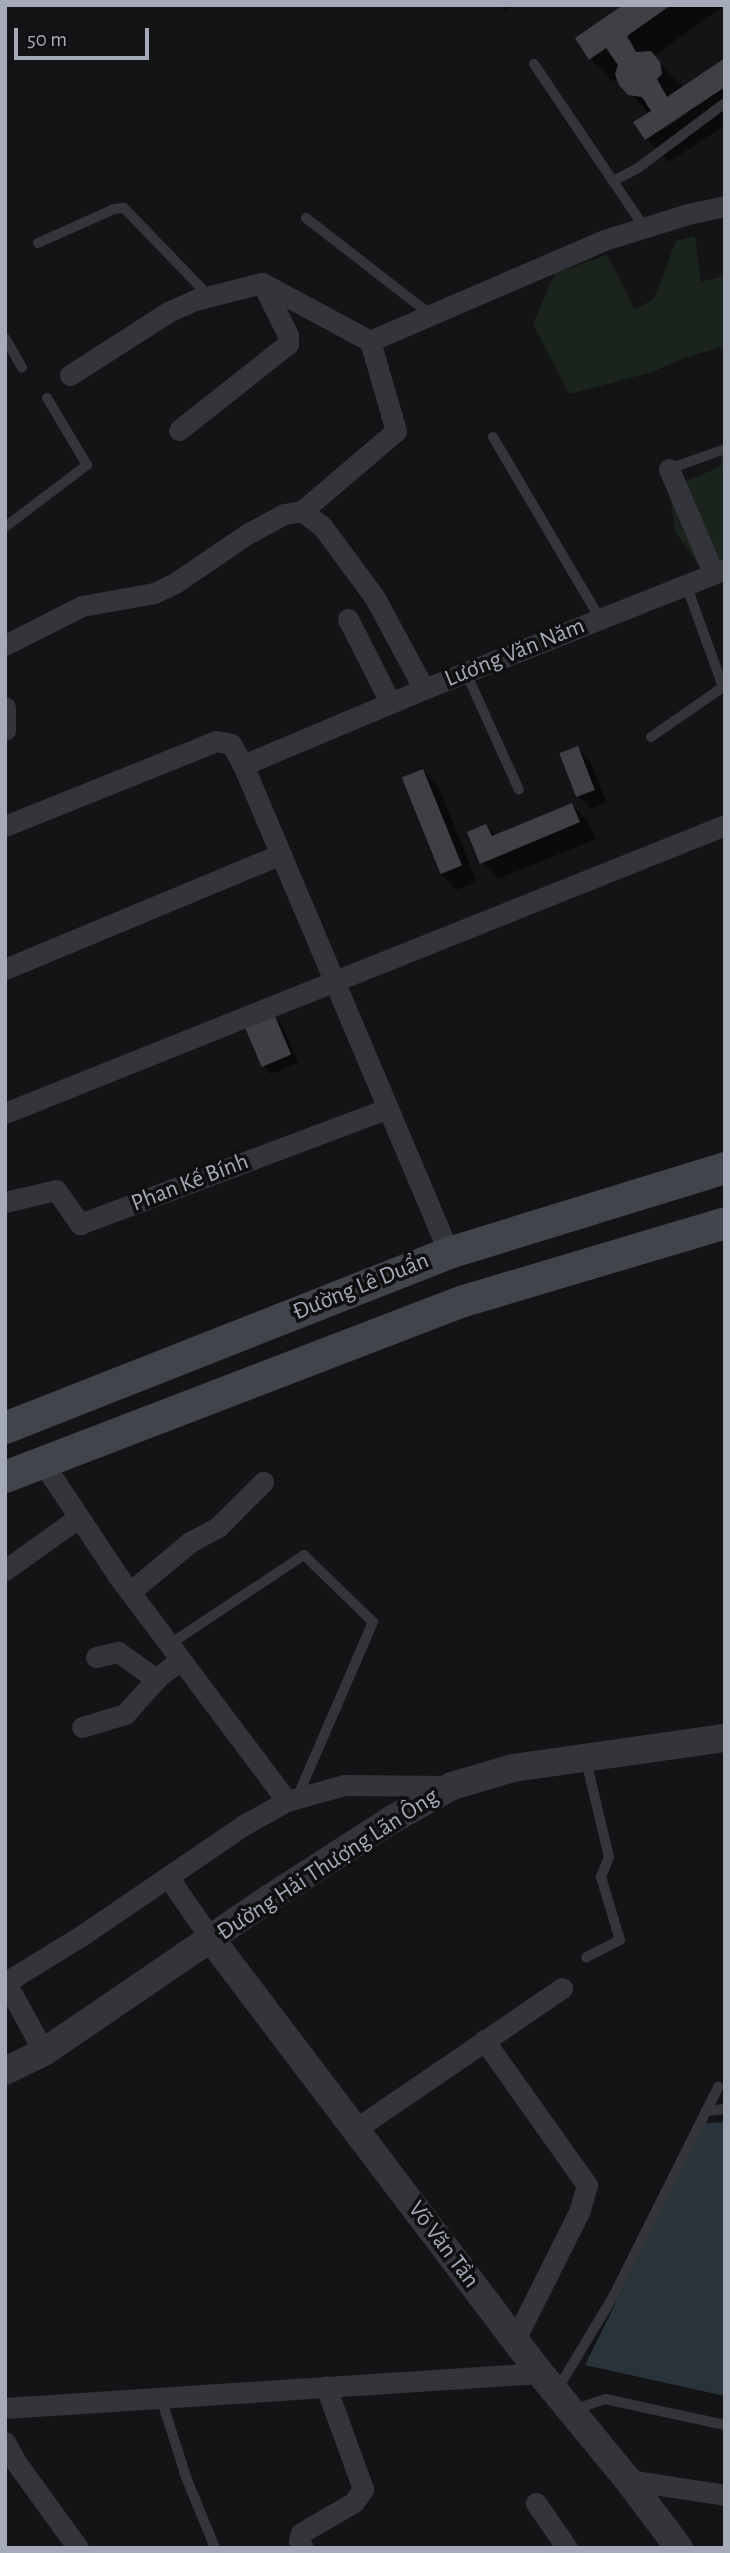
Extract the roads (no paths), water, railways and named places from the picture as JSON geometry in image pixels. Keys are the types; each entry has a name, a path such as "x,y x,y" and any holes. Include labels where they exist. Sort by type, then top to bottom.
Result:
{"main road":[{"name":"Đường Lê Duẩn","path":"5,1428 449,1253 725,1168"},
{"name":"Đường Lê Duẩn","path":"5,1477 464,1301 725,1223"},
{"path":"449,1253 464,1301"}],"street":[{"path":"370,341 604,240 725,206"},
{"path":"178,430 288,344 288,335 261,283"},
{"path":"5,645 82,606 154,593 175,583 247,534 284,514 302,511 396,430 370,341 261,283 209,296 169,312 70,375"},
{"path":"669,469 719,570"},
{"name":"Lương Văn Năm","path":"302,511 322,526 375,598 424,689 719,570"},
{"path":"348,620 390,702"},
{"path":"243,765 424,689"},
{"path":"5,707 5,730"},
{"path":"5,826 216,741 231,744 243,765 449,1253"},
{"path":"5,1113 725,825"},
{"path":"5,969 281,854"},
{"name":"Phan Kế Bính","path":"5,1202 56,1190 80,1224 388,1108"},
{"path":"43,1463 78,1518 175,1653 292,1799"},
{"path":"130,1592 190,1542 218,1527 263,1482"},
{"path":"5,1570 78,1518"},
{"path":"96,1657 118,1652 156,1679"},
{"path":"82,1727 125,1714 175,1653"},
{"name":"Đường Hải Thượng Lãn Ông","path":"5,2071 44,2052 341,1852 452,1786 513,1768 725,1738"},
{"path":"44,2052 6,1981 81,1936 242,1826 292,1799 344,1785 452,1786"},
{"path":"168,1877 211,1939"},
{"name":"Võ Văn Tần","path":"211,1939 515,2340 628,2480 678,2548"},
{"path":"355,2130 562,1988"},
{"path":"484,2040 587,2185 580,2210 515,2340"},
{"path":"303,2548 299,2541 301,2533 354,2502 363,2489 326,2387"},
{"path":"5,2408 326,2387 555,2392"},
{"path":"5,2442 18,2465 78,2548"},
{"path":"628,2480 725,2495"},
{"path":"536,2503 567,2548"}],"lane":[{"path":"534,64 645,227"},
{"path":"613,181 638,168 725,103"},
{"path":"38,243 114,209 124,208 209,296"},
{"path":"306,218 431,315"},
{"path":"5,338 22,367"},
{"path":"5,527 87,465 47,398"},
{"path":"493,437 600,618"},
{"path":"669,469 725,449"},
{"path":"651,737 723,687 686,584"},
{"path":"466,673 519,790"},
{"path":"175,1653 304,1555 373,1622 292,1799"},
{"path":"586,1758 609,1857 601,1877 620,1940 586,1957"},
{"path":"718,2087 614,2295 555,2392 605,2399 725,2424"},
{"path":"706,2111 725,2109"},
{"path":"161,2398 186,2477 215,2548"}]}
